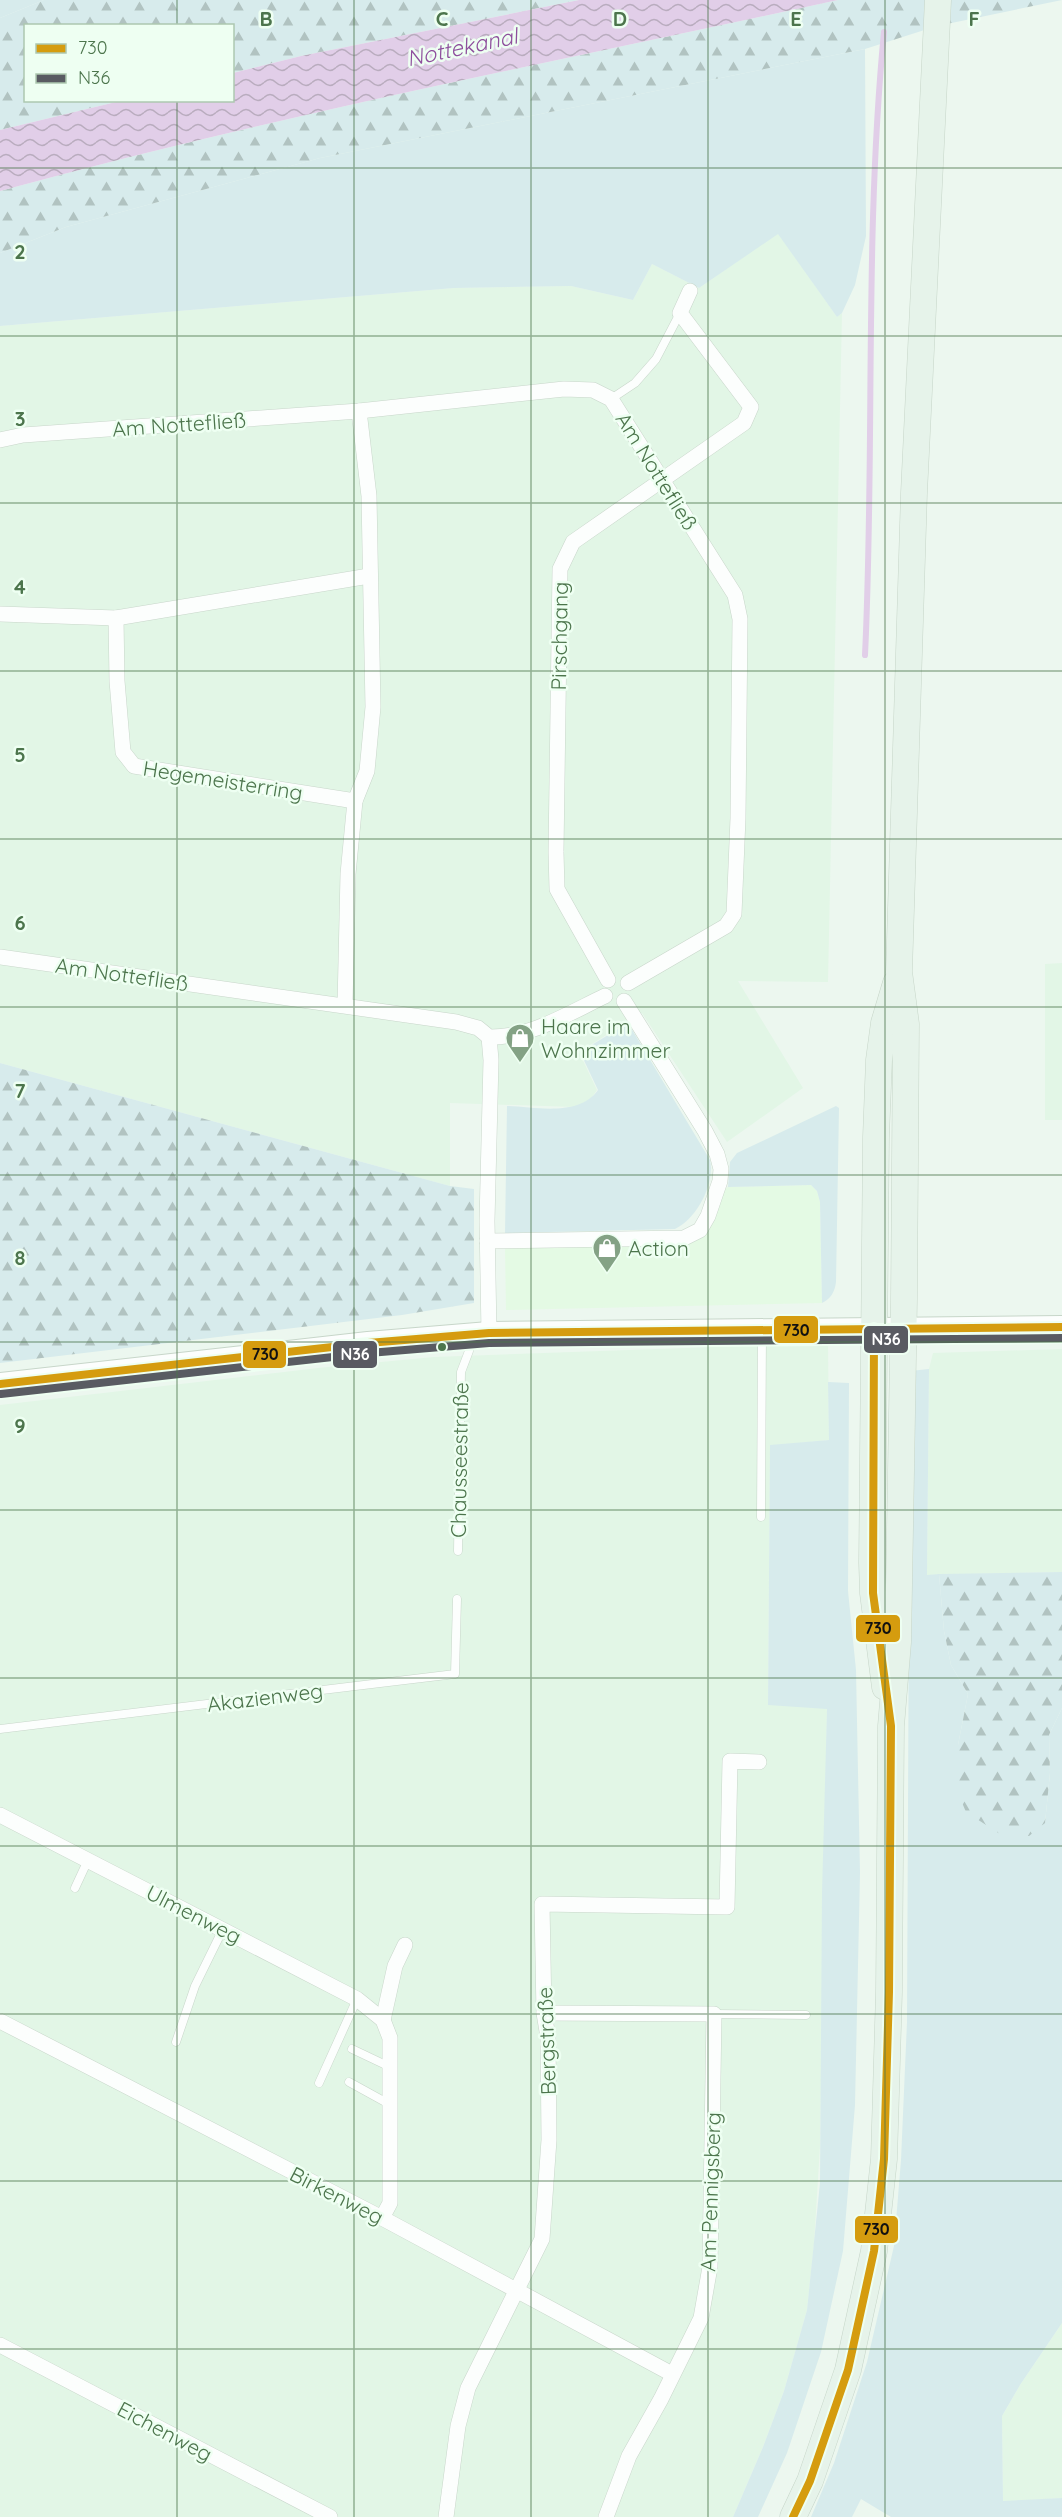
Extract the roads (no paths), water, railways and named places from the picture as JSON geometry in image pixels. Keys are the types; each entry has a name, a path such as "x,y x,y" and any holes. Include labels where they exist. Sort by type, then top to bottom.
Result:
{"main road":[{"path":"793,2517 810,2481 848,2370 874,2251 884,2159 889,1992 891,1726 898,1642 903,1327 906,1024 898,972 914,517 938,0"},
{"path":"891,1726 873,1593 874,1328 879,1060 884,1023 898,972"},
{"path":"0,1384 316,1348 479,1334 903,1327 1062,1327"}],"street":[{"path":"680,313 690,291"},
{"name":"Pirschgang","path":"608,980 557,889 560,569 573,542 744,423 751,407 680,313"},
{"name":"Am Nottefließ","path":"0,440 23,435 359,411 564,388 593,390 611,399 735,596 740,619 738,818 734,914 726,926 628,983"},
{"path":"345,1005 348,874 355,801 367,771 373,707 369,495 359,411"},
{"path":"0,614 116,618 369,576"},
{"name":"Hegemeisterring","path":"116,618 117,681 123,752 134,766 355,801"},
{"name":"Am Nottefließ","path":"0,957 456,1022 478,1028 489,1037"},
{"path":"618,977 628,983 630,993 624,1001 613,1003 605,996 604,987 608,980 618,977"},
{"path":"479,1334 488,1241 492,1060 489,1037 517,1035 556,1020 605,996"},
{"path":"488,1241 684,1238 700,1230 708,1216 720,1181 721,1169 717,1155 705,1131 624,1001"},
{"name":"Bergstraße","path":"446,2517 461,2409 468,2388 542,2239 549,2140 548,2037 544,2013 542,1904 727,1907 730,1761 759,1762"},
{"name":"Ulmenweg","path":"0,1815 357,1999 383,2020"},
{"path":"382,2218 390,2203 390,2038 383,2020 395,1966 405,1945"},
{"path":"544,2013 714,2014"},
{"name":"Am Pennigsberg","path":"606,2517 629,2456 661,2399 701,2318 710,2267 714,2014"},
{"name":"Birkenweg","path":"0,2021 382,2218 672,2374"},
{"name":"Eichenweg","path":"0,2345 330,2517"}],"lane":[{"path":"611,399 635,383 656,359 680,313"},
{"path":"761,1517 762,1330"},
{"name":"Chausseestraße","path":"458,1551 460,1372 479,1334"},
{"name":"Akazienweg","path":"0,1729 455,1674 457,1599"},
{"path":"75,1888 88,1860"},
{"path":"176,2042 195,1986 223,1929"},
{"path":"318,2083 357,1999"},
{"path":"714,2014 806,2015"},
{"path":"352,2049 390,2067"},
{"path":"349,2082 389,2104"}],"water":[{"name":"Nottekanal","path":"579,0 838,0 313,113 104,163 0,191 0,130 116,102 234,102 234,73 301,56"}],"waterway":[{"path":"865,655 874,188 884,32"}],"place":[{"name":"Haare im Wohnzimmer","path":"520,1064"},
{"name":"Action","path":"607,1274"}]}
